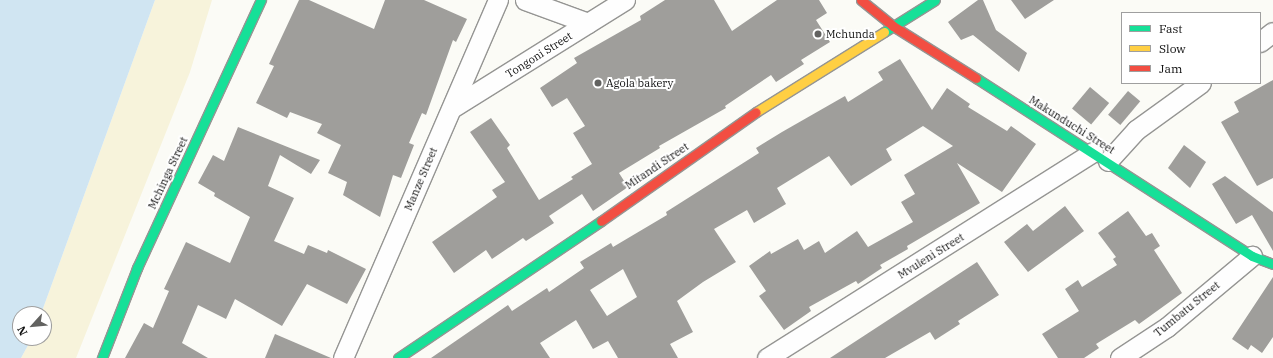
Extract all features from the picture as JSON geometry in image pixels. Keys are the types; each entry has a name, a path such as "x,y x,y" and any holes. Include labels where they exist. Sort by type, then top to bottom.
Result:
{"street":[{"name":"Mchinga Street","path":"102,358 137,268 261,0"},
{"name":"Manze Street","path":"343,358 498,0"},
{"path":"524,0 588,23"},
{"name":"Tongoni Street","path":"452,108 625,0"},
{"name":"Makunduchi Street","path":"861,0 893,26 1266,259"},
{"name":"Mitandi Street","path":"398,358 546,260 764,107 935,0"},
{"path":"1261,41 1273,32"},
{"name":"Mvuleni Street","path":"767,358 1101,157 1200,84"},
{"name":"Tumbatu Street","path":"1120,358 1266,259"}],"sand":[{"path":"155,0 212,0 190,72 76,358 21,358 28,346 52,346 52,306 44,306"}],"water":[{"path":"0,0 155,0 44,306 12,306 12,346 28,346 21,358 0,358"}],"building":[{"path":"299,0 309,0 374,29 385,0 424,0 467,19 456,42 453,40 426,115 422,113 409,143 414,145 401,178 393,175 380,217 343,195 347,182 328,173 341,145 317,133 322,124 290,112 287,118 256,103 274,66 269,64"},
{"path":"665,0 714,0 732,31 777,0 819,0 827,13 816,20 830,42 801,60 804,64 776,82 771,75 725,106 726,108 659,146 660,148 619,173 628,187 593,211 582,194 549,216 554,223 526,241 523,238 492,259 486,250 454,273 432,242 497,197 492,190 505,182 470,132 491,118 510,145 507,148 539,200 573,179 571,177 592,164 573,133 585,126 567,98 552,107 540,88 577,63 574,58 641,20 640,16"},
{"path":"978,0 983,0 996,30 1027,53 1019,72 973,35 961,40 948,22"},
{"path":"1011,0 1054,0 1025,19"},
{"path":"900,59 932,110 947,88 970,104 968,107 1007,131 1011,126 1036,144 1002,192 957,163 980,203 907,246 908,249 880,265 882,268 858,284 856,281 809,307 811,311 784,330 759,296 766,291 749,266 770,251 771,254 798,239 804,250 819,241 825,253 857,231 868,247 913,222 901,202 915,194 904,175 953,146 923,126 886,149 892,160 851,186 829,156 777,188 786,204 754,223 747,210 714,229 736,262 703,282 677,301 693,332 670,344 678,358 618,358 608,341 593,349 576,320 540,343 550,358 431,358 508,305 512,311 547,288 549,292 584,268 580,262 611,243 613,247 667,215 666,212 759,153 756,148 782,132 845,96 848,102 883,80 878,72","holes":["623,269 637,297 607,316 590,290"]},
{"path":"1273,80 1273,178 1257,186 1221,122 1239,112 1234,102"},
{"path":"1090,87 1109,103 1091,125 1072,108"},
{"path":"1128,91 1140,101 1120,125 1108,115"},
{"path":"238,127 320,160 311,174 280,155 268,186 294,198 274,241 304,254 308,245 327,253 328,250 366,269 347,304 307,284 282,326 235,299 226,319 198,305 182,343 208,358 125,358 144,323 153,328 169,291 164,289 186,242 230,263 250,217 214,196 215,193 198,183 213,155 224,161"},
{"path":"1184,145 1206,162 1190,188 1168,168"},
{"path":"1225,176 1273,212 1273,251 1252,215 1236,224 1212,184"},
{"path":"1065,206 1084,231 1028,272 1004,242 1027,224 1033,231"},
{"path":"1128,211 1146,236 1152,233 1160,246 1154,250 1182,293 1139,324 1135,320 1096,344 1099,348 1084,358 1058,358 1042,334 1079,311 1065,289 1078,280 1082,287 1117,265 1113,259 1116,257 1098,233"},
{"path":"977,262 999,295 958,321 960,324 935,340 930,332 885,358 830,358"},
{"path":"1273,277 1273,337 1262,353 1251,345 1248,350 1232,339"},
{"path":"275,334 331,358 265,358"}],"traffic: fast":[{"path":"102,358 137,268 261,0"},
{"path":"884,32 935,0"},
{"path":"976,78 1252,256 1273,264"},
{"path":"398,358 601,221"}],"traffic: slow":[{"path":"756,112 884,32"}],"traffic: jam":[{"path":"861,0 893,26 976,78"},
{"path":"601,221 756,112"}],"place":[{"name":"Mchunda","path":"818,34"},
{"name":"Agola bakery","path":"598,83"}]}
